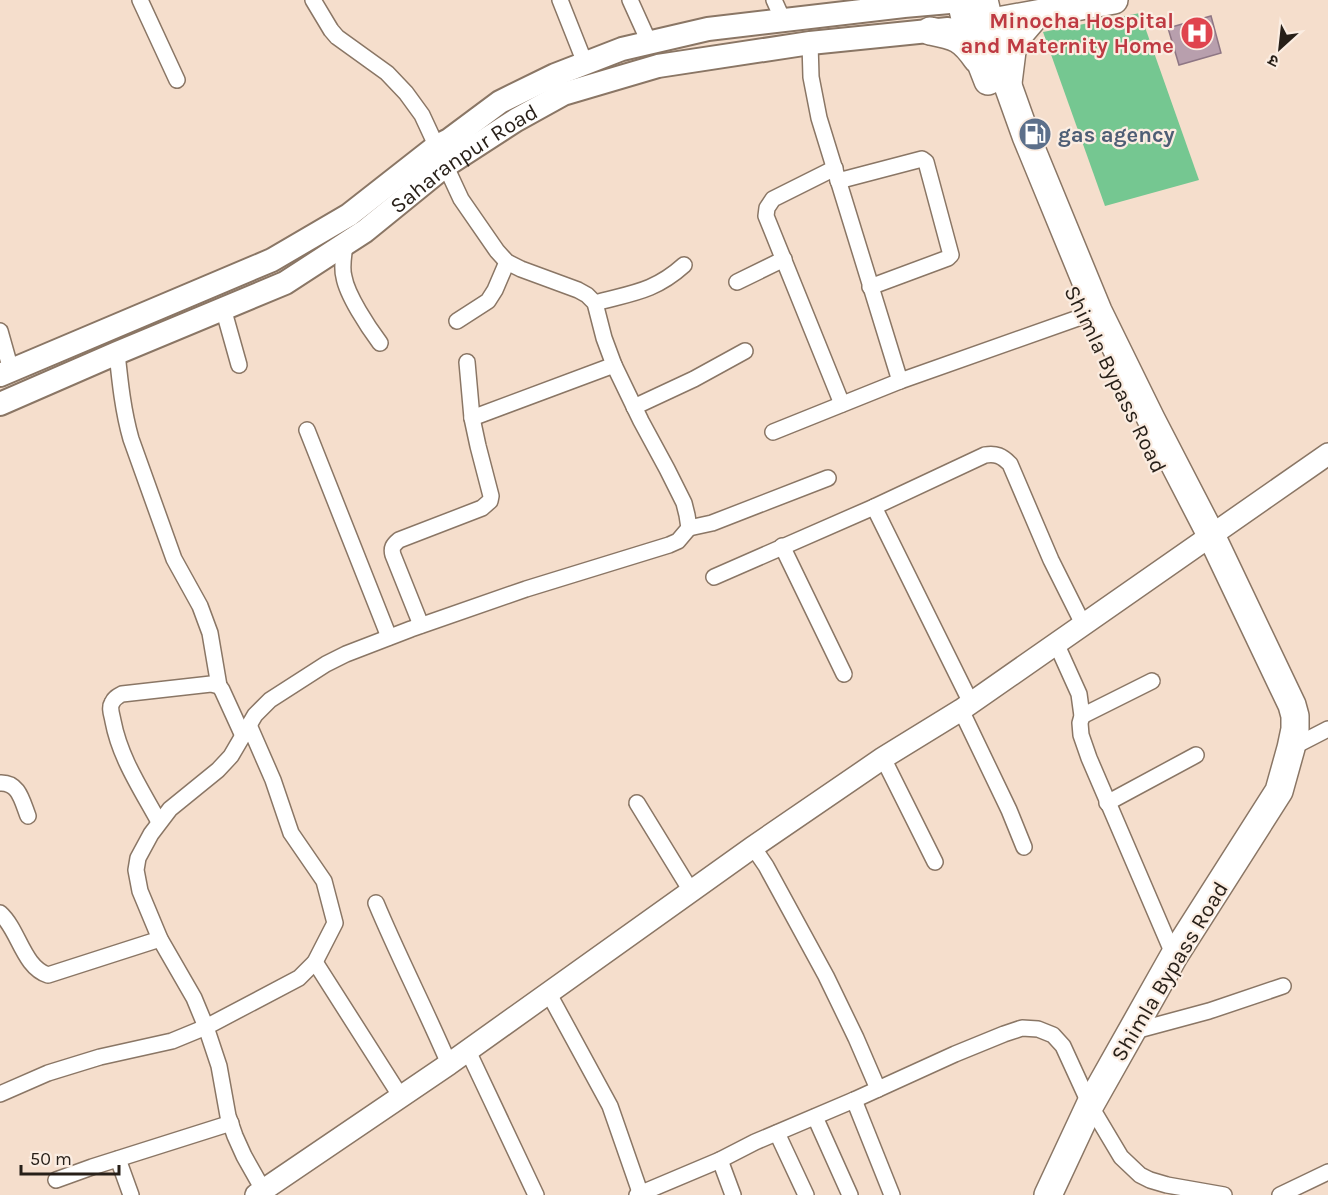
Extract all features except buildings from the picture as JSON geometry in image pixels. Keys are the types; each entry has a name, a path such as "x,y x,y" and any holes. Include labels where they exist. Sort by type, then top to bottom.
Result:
{"highway":[{"path":"963,8 1036,15 1114,0"},
{"name":"Shimla Bypass Road","path":"963,8 996,51 997,79 1017,155 1091,313 1137,427 1204,539 1291,748 1279,791 1174,956 1090,1105 1048,1195"},
{"path":"930,31 947,34 967,45 997,79 1018,36 1036,15"}],"main road":[{"name":"Saharanpur Road","path":"5,372 272,260 349,215 441,156 516,120 563,94 658,66 810,44 930,31 963,8"},
{"name":"Saharanpur Road","path":"0,404 285,283 365,231 441,156 449,140 500,102 555,75 622,49 778,10 963,8"}],"street":[{"path":"140,0 177,80"},
{"path":"313,0 337,37 387,73 406,93 422,115 461,199 507,262 578,290 595,303 614,365 684,503 689,528"},
{"path":"560,0 585,63"},
{"path":"630,0 649,42"},
{"path":"810,44 813,94 900,381"},
{"path":"842,404 767,220 768,205 776,197 836,175 922,159 926,162 951,255 870,287"},
{"path":"345,244 344,278 356,306 380,343"},
{"path":"737,282 784,259"},
{"path":"457,321 488,301 507,262"},
{"path":"595,303 638,293 672,276 684,266"},
{"path":"223,308 239,365"},
{"path":"773,432 900,381 1091,313"},
{"path":"0,331 5,372"},
{"path":"634,407 694,379 745,351"},
{"path":"1,1090 100,1057 172,1041 206,1027 299,978 315,962 335,923 324,881 291,833 273,780 219,686 210,633 200,606 174,559 131,440 123,406 117,353"},
{"path":"421,625 392,549 393,545 399,540 482,508 490,501 491,496 472,417 467,362"},
{"path":"472,417 614,365"},
{"path":"307,430 389,637"},
{"path":"714,577 874,507 985,455 996,454 1010,464 1051,560 1083,624"},
{"path":"828,478 712,523 689,528 678,541 669,545 526,589 421,625 346,654 304,677 270,700 255,714 231,756 219,770 170,809 159,822 138,858 136,870 140,891 160,939 194,998 206,1027 219,1066 231,1123 262,1194 549,994 753,847 883,758 966,707 1328,454"},
{"path":"874,507 966,707 1024,848"},
{"path":"782,546 844,674"},
{"path":"1056,643 1078,694 1082,716 1081,735 1107,803 1174,956"},
{"path":"1082,716 1152,681"},
{"path":"159,822 119,747 110,710 112,703 122,694 211,684 219,686"},
{"path":"1291,748 1327,734"},
{"path":"1107,803 1196,755"},
{"path":"883,758 935,862"},
{"path":"0,783 12,785 18,790 28,816"},
{"path":"637,803 691,891"},
{"path":"753,847 771,874 826,976 878,1089"},
{"path":"376,903 449,1064"},
{"path":"0,913 33,966 40,973 48,975 160,939"},
{"path":"315,962 401,1097"},
{"path":"1131,1032 1192,1016 1283,986"},
{"path":"549,994 610,1106 639,1195 1022,1028 1038,1029 1053,1035 1063,1046 1090,1105 1121,1157 1140,1174 1167,1185 1224,1195"},
{"path":"468,1051 536,1195"},
{"path":"854,1100 892,1195"},
{"path":"814,1117 850,1195"},
{"path":"56,1180 231,1123"},
{"path":"777,1133 806,1195"},
{"path":"118,1159 131,1195"},
{"path":"720,1160 734,1195"},
{"path":"1280,1195 1328,1172"}],"green space":[{"path":"1140,13 1199,180 1105,206 1043,32"}],"place":[{"name":"Minocha Hospital and Maternity Home","path":"1197,33"},
{"name":"gas agency","path":"1035,134"}]}
